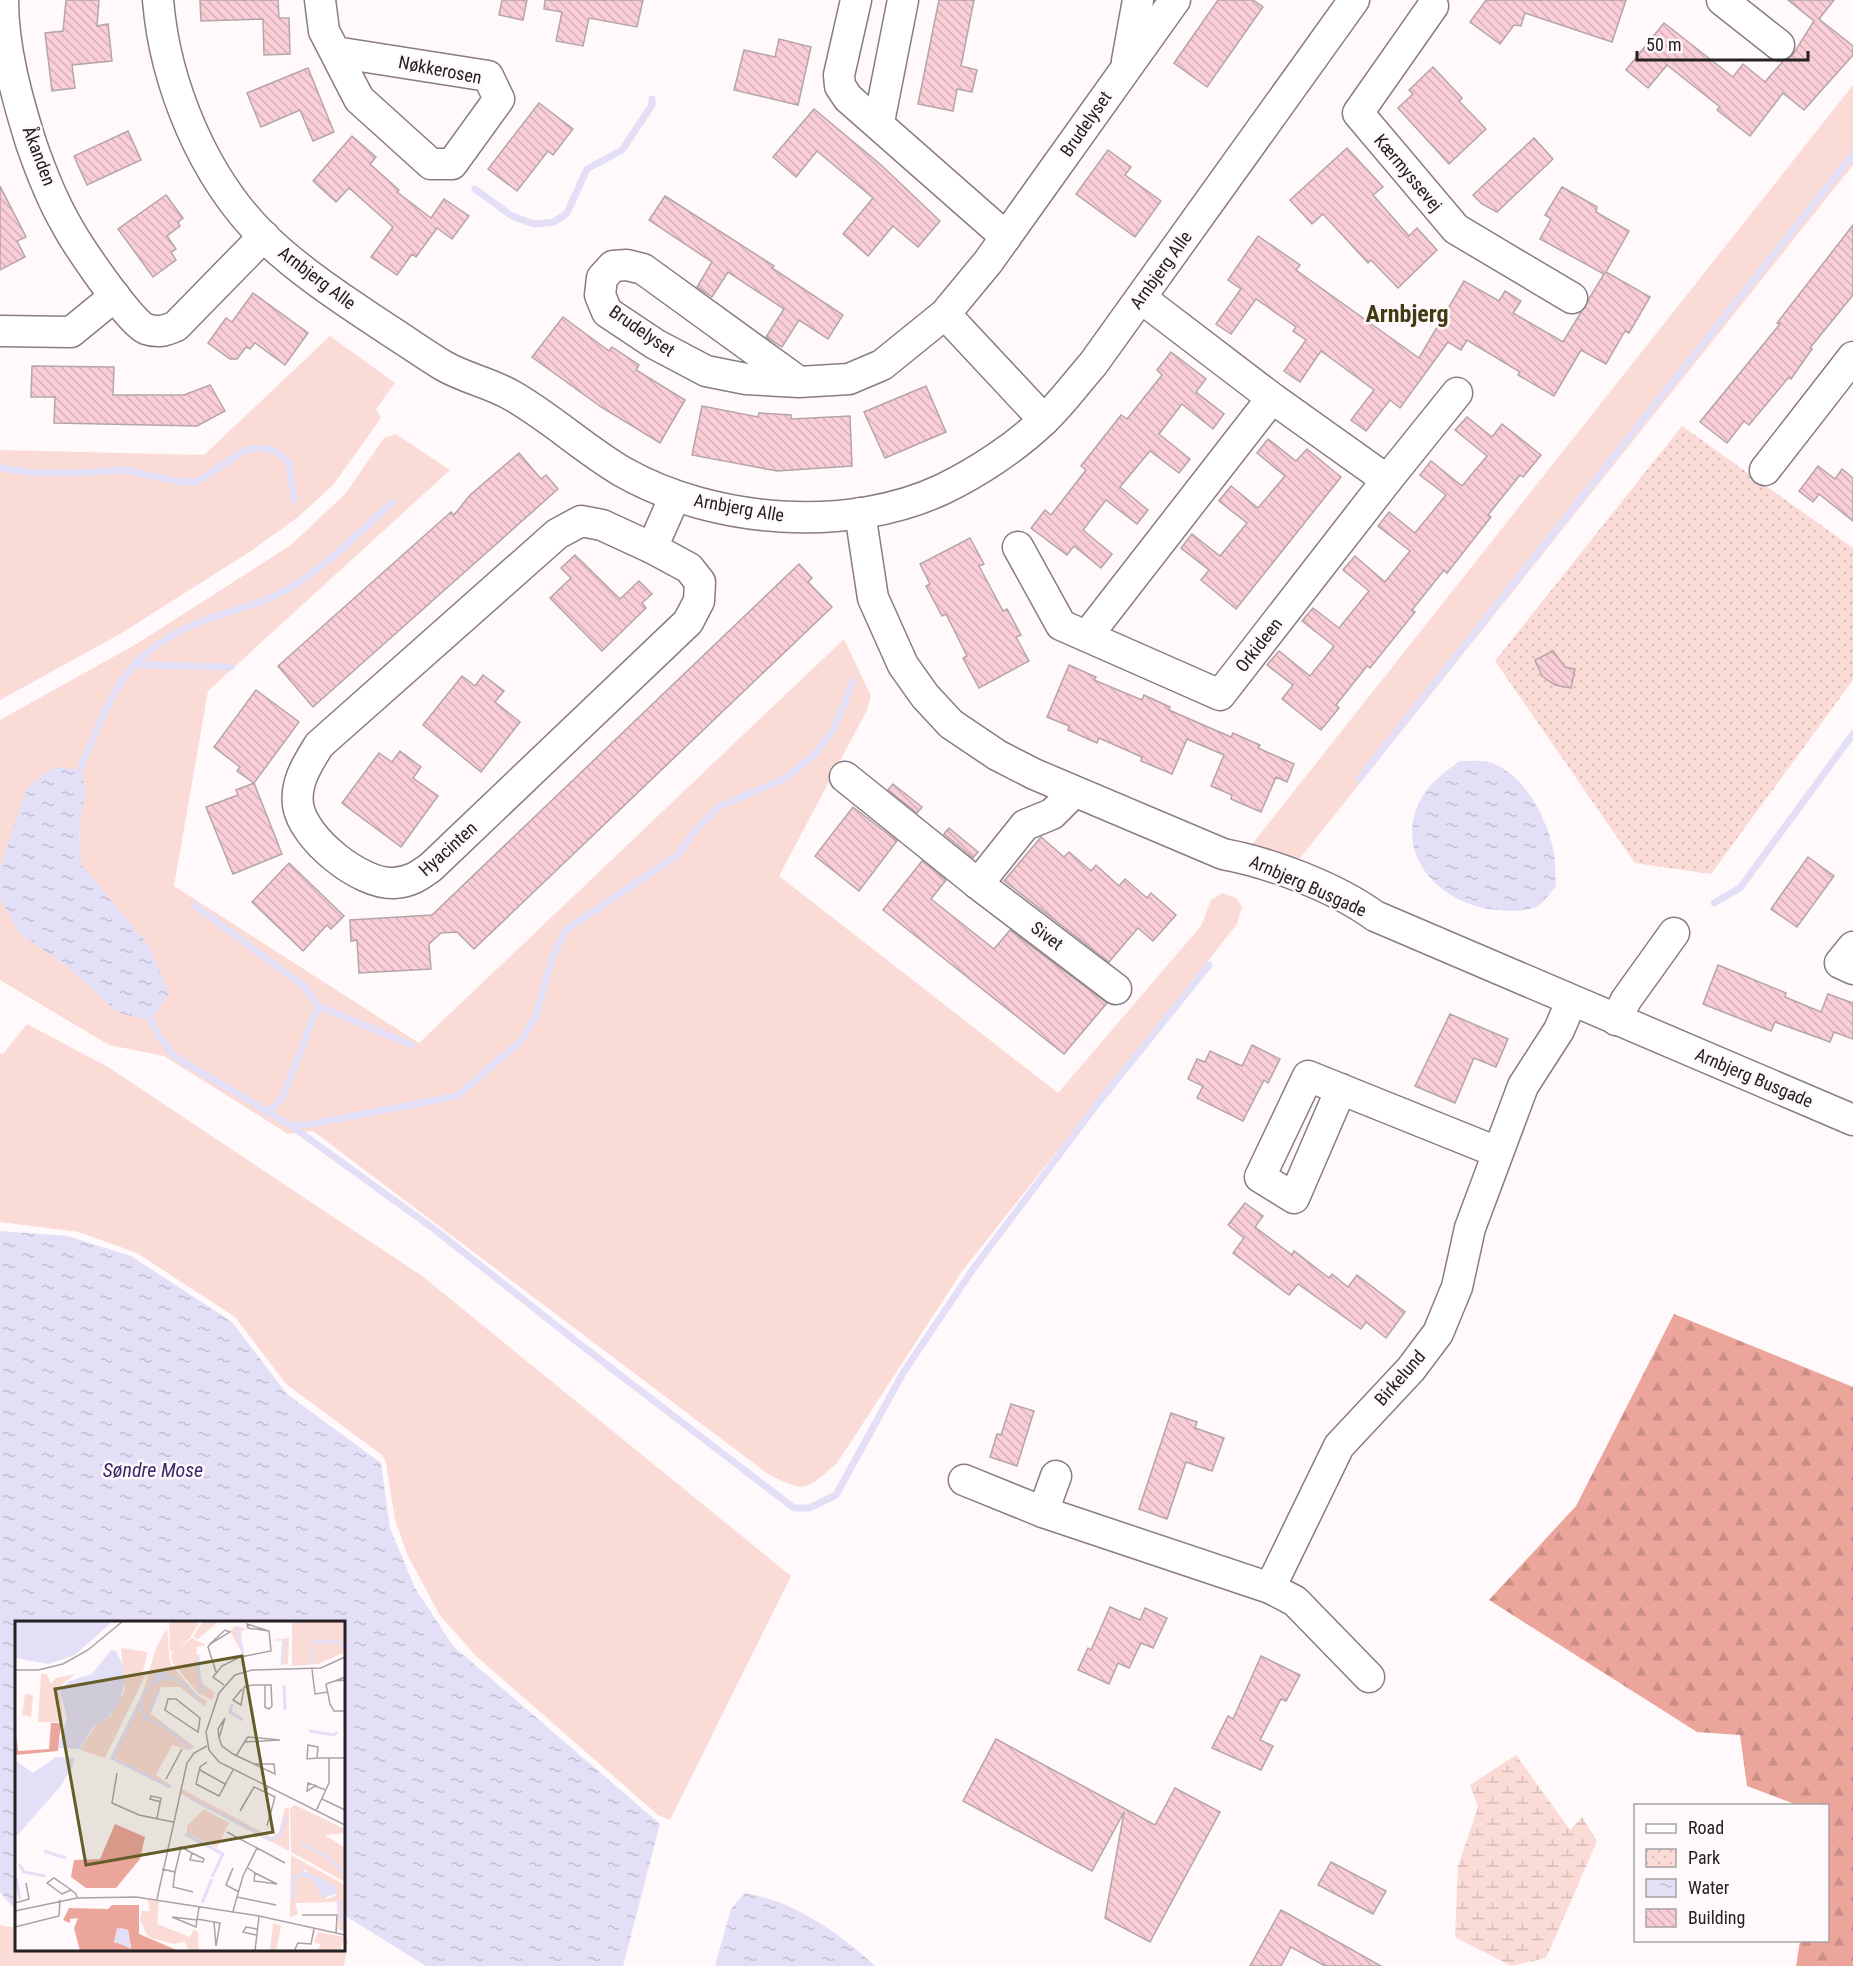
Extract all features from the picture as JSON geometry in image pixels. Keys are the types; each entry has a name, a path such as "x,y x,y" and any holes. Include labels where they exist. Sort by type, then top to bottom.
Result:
{"street":[{"name":"Åkanden","path":"3,0 5,35 32,146 65,223 115,296 144,328 162,332 176,326 264,236"},
{"name":"Arnbjerg Alle","path":"158,0 160,26 183,108 225,188 264,236 338,296 434,359 514,396 623,472 675,496 714,507 780,518 860,513 895,506 942,490 1000,455 1044,420 1093,364 1354,0"},
{"name":"Nøkkerosen","path":"320,0 324,31 359,99 431,164 452,164 499,99 488,76 335,52"},
{"path":"856,0 839,75 840,86 848,98 879,122 1006,237"},
{"path":"879,122 903,0"},
{"name":"Brudelyset","path":"1125,69 1138,0"},
{"name":"Brudelyset","path":"799,382 643,269 627,265 613,266 602,278 600,295 607,312 655,344 705,371 746,379 799,382 849,380 882,365 945,314 1006,237 1175,0"},
{"path":"1722,0 1779,45"},
{"name":"Kærmyssevej","path":"1432,2 1358,113 1456,229 1572,298"},
{"path":"0,331 71,332 115,296"},
{"path":"1141,298 1272,398 1387,480"},
{"path":"945,314 1044,420"},
{"path":"1765,470 1853,357"},
{"name":"Orkideen","path":"1018,547 1061,625 1220,694 1457,393"},
{"path":"1087,636 1272,398"},
{"path":"652,548 675,496"},
{"name":"Arnbjerg Busgade","path":"860,513 873,598 903,665 925,696 951,724 997,755 1074,792 1223,854 1253,860 1296,877 1360,905 1375,916 1571,1002 1853,1120"},
{"name":"Hyacinten","path":"581,521 603,525 652,548 689,568 700,582 699,601 688,622 431,867 413,880 392,883 366,878 322,846 308,830 298,805 302,773 319,745 557,534 581,521"},
{"name":"Sivet","path":"845,777 978,884 1116,989"},
{"path":"978,884 1025,825 1052,814 1074,792"},
{"path":"1617,1020 1626,1000 1674,933"},
{"path":"1853,947 1840,963 1853,969"},
{"name":"Birkelund","path":"1270,1588 1339,1446 1411,1369 1438,1333 1456,1287 1470,1228 1523,1086 1559,1030 1571,1002"},
{"path":"1341,1089 1497,1152"},
{"path":"1042,1512 1056,1476"},
{"path":"964,1480 1042,1512 1270,1588 1295,1601 1369,1677"}],"green space":[{"path":"1853,85 1853,165 1293,867 1249,848"},
{"path":"330,336 395,383 376,409 381,418 333,485 298,517 251,551 120,634 0,700 0,450 204,455"},
{"path":"1682,426 1853,548 1853,680 1711,874 1635,863 1495,661"},
{"path":"396,434 450,470 208,691 174,886 419,1043 844,639 871,696 867,710 779,876 1058,1093 1201,926 1211,900 1222,893 1236,898 1242,907 1237,924 963,1270 837,1463 812,1484 791,1485 768,1474 313,1131 288,1134 164,1056 109,1045 0,980 0,898 20,934 68,967 103,893 81,864 79,830 86,789 4,855 0,871 0,720 138,643 291,545 346,493 384,438"},
{"path":"27,1024 108,1067 422,1276 791,1576 670,1820 658,1815 476,1656 439,1614 407,1554 395,1520 386,1463 382,1455 286,1384 235,1317 137,1253 79,1232 0,1222 0,1053 3,1054"},
{"path":"1674,1314 1853,1387 1853,1966 1796,1966 1800,1942 1829,1942 1829,1804 1794,1804 1747,1786 1740,1735 1697,1732 1489,1600 1576,1506"},
{"path":"1516,1755 1570,1830 1582,1817 1597,1841 1546,1958 1511,1966 1455,1937 1458,1866 1478,1807 1470,1785"},
{"path":"0,1925 15,1928 15,1951 345,1951 345,1938 348,1940 344,1966 0,1966"}],"water":[{"path":"1460,761 1485,761 1512,774 1531,796 1538,809 1553,848 1556,886 1538,906 1512,911 1476,906 1440,887 1426,872 1416,856 1412,837 1414,816 1423,795 1435,781"},
{"path":"54,767 80,770 86,789 79,830 81,864 149,946 169,993 151,1020 118,1013 68,967 20,934 0,898 0,871 27,788"},
{"name":"Søndre Mose","path":"0,1231 67,1236 131,1256 232,1322 287,1394 381,1463 390,1528 415,1588 453,1646 660,1824 623,1966 426,1966 345,1916 345,1621 15,1621 15,1910 0,1892"},
{"path":"745,1893 764,1897 799,1911 831,1930 875,1966 715,1966 731,1909"}],"building":[{"path":"66,0 99,0 97,26 108,24 112,61 72,65 75,88 52,91 45,33 63,31"},
{"path":"200,0 278,0 279,18 289,18 290,54 264,55 263,19 201,21"},
{"path":"502,0 527,0 523,20 499,15"},
{"path":"545,0 643,0 637,27 589,18 583,46 556,41 562,12 544,9"},
{"path":"939,0 974,0 961,66 977,70 972,92 957,89 953,111 918,104"},
{"path":"1218,0 1253,0 1263,7 1207,87 1174,63"},
{"path":"1486,0 1626,0 1612,42 1525,13 1521,26 1514,25 1500,44 1470,22"},
{"path":"1788,0 1834,0 1819,19 1853,46 1853,55 1804,110 1783,93 1750,136 1717,110 1720,107 1667,65 1648,88 1626,70 1664,23 1733,77 1743,64 1765,82 1783,61 1792,56 1814,21"},
{"path":"779,39 811,47 798,105 734,90 744,50 775,57"},
{"path":"1433,67 1462,98 1459,101 1486,129 1449,164 1398,108 1413,94 1409,90"},
{"path":"308,68 334,132 313,141 300,110 261,127 247,93"},
{"path":"539,103 573,129 553,155 548,151 517,191 488,169"},
{"path":"814,109 880,164 940,221 918,247 893,226 868,256 843,234 873,198 817,151 796,177 773,157"},
{"path":"128,131 141,160 87,185 74,156"},
{"path":"352,136 376,157 370,164 399,190 397,192 431,218 444,199 469,216 452,239 437,228 416,257 412,254 397,275 371,257 393,227 349,188 336,202 313,181"},
{"path":"1534,138 1553,159 1497,212 1482,204 1473,195"},
{"path":"1347,148 1383,187 1373,195 1409,236 1417,228 1437,250 1398,288 1371,260 1368,263 1323,214 1312,224 1290,200"},
{"path":"1108,150 1131,167 1125,175 1161,201 1135,237 1076,194"},
{"path":"0,186 26,237 17,241 25,257 0,270"},
{"path":"1562,187 1597,207 1596,212 1629,231 1606,272 1650,297 1629,333 1625,331 1606,364 1581,350 1554,396 1518,375 1520,372 1467,340 1461,350 1448,342 1400,408 1390,400 1366,431 1351,420 1374,390 1321,351 1300,382 1284,371 1306,340 1293,331 1296,327 1256,299 1231,334 1216,324 1241,289 1228,280 1258,236 1300,265 1296,270 1419,358 1464,281 1499,301 1505,291 1521,301 1513,313 1563,342 1604,274 1540,239 1551,219 1545,215"},
{"path":"166,195 183,218 178,222 180,226 167,236 176,249 171,252 176,260 153,277 118,229"},
{"path":"665,196 774,266 772,268 843,315 828,339 799,320 782,347 766,337 784,309 728,272 712,297 697,287 712,262 649,220"},
{"path":"1853,225 1853,295 1810,348 1812,349 1791,379 1789,377 1749,425 1744,421 1727,443 1700,422 1780,324 1777,323"},
{"path":"253,293 308,333 285,365 255,343 250,349 246,347 237,359 230,359 208,343 226,318 232,322"},
{"path":"563,317 609,351 612,347 639,365 636,370 685,400 660,443 601,407 532,357"},
{"path":"1171,352 1206,379 1196,392 1224,414 1213,429 1182,404 1159,434 1190,459 1179,473 1150,451 1120,487 1148,510 1137,524 1106,500 1083,530 1112,554 1101,568 1074,546 1067,555 1031,528 1045,510 1051,515 1086,470 1081,466 1121,415 1127,419 1162,375 1157,370"},
{"path":"32,366 114,367 113,395 184,395 210,385 225,411 197,426 54,423 55,397 31,397"},
{"path":"926,386 946,432 885,458 864,412"},
{"path":"702,406 758,417 759,413 791,415 791,419 850,416 852,466 777,471 692,455"},
{"path":"1467,417 1492,437 1502,424 1541,455 1523,477 1520,475 1488,515 1491,517 1447,573 1444,570 1412,610 1415,612 1370,668 1367,666 1336,705 1339,708 1321,730 1282,699 1293,685 1267,665 1279,651 1310,676 1334,646 1302,621 1313,608 1339,628 1369,591 1343,570 1355,556 1385,582 1410,551 1378,526 1389,512 1415,533 1446,495 1420,475 1431,461 1462,486 1487,456 1455,430"},
{"path":"1268,439 1296,461 1307,449 1341,477 1236,609 1201,580 1209,570 1181,548 1192,534 1220,556 1247,523 1219,501 1231,486 1258,508 1285,476 1257,453"},
{"path":"519,453 541,479 546,475 558,489 313,707 278,666 451,512 454,515 470,495"},
{"path":"1818,466 1835,479 1842,469 1853,478 1853,521 1819,494 1813,502 1799,491"},
{"path":"970,538 984,564 979,566 1003,611 1007,609 1021,635 1016,637 1029,661 979,688 963,658 967,656 946,614 942,616 926,586 930,584 920,564"},
{"path":"575,555 620,599 639,581 652,594 642,603 646,608 602,651 550,598 571,578 561,568"},
{"path":"799,564 812,578 808,582 832,607 474,949 457,932 441,933 429,944 431,969 359,973 357,940 351,941 350,920 432,915"},
{"path":"1553,651 1565,667 1575,669 1571,688 1555,685 1542,676 1535,660"},
{"path":"1069,665 1096,677 1094,680 1142,700 1144,695 1170,707 1169,710 1231,737 1233,733 1260,745 1258,748 1294,764 1287,782 1276,777 1261,812 1231,799 1232,795 1211,786 1224,755 1187,739 1172,774 1141,761 1142,757 1099,738 1097,743 1068,730 1069,726 1047,717"},
{"path":"483,675 504,691 495,702 520,722 481,772 423,725 462,676 475,686"},
{"path":"256,690 299,722 254,783 237,771 240,767 214,747"},
{"path":"400,751 421,767 413,778 438,796 401,847 342,803 379,753 392,762"},
{"path":"254,783 282,854 233,874 206,807 238,795 236,790"},
{"path":"893,784 922,807 917,813 888,790"},
{"path":"853,807 897,841 859,891 815,856"},
{"path":"949,828 978,852 973,858 944,834"},
{"path":"1041,837 1064,857 1069,852 1091,871 1096,865 1119,886 1125,879 1147,898 1151,893 1176,915 1153,941 1138,928 1109,962 1004,881"},
{"path":"1808,857 1834,876 1797,927 1771,909"},
{"path":"922,861 946,880 931,899 994,949 1010,930 1107,1003 1064,1054 883,910"},
{"path":"289,863 344,916 331,929 327,925 303,951 252,902"},
{"path":"1718,965 1786,993 1785,997 1821,1012 1828,994 1853,1003 1853,1039 1834,1032 1830,1042 1775,1022 1771,1031 1703,1004"},
{"path":"1450,1014 1508,1039 1496,1067 1474,1058 1455,1103 1415,1086"},
{"path":"1252,1045 1280,1059 1268,1083 1264,1080 1243,1121 1197,1098 1203,1086 1188,1079 1197,1059 1205,1062 1210,1051 1242,1066"},
{"path":"1245,1203 1263,1216 1255,1227 1292,1255 1294,1251 1329,1278 1332,1274 1348,1287 1357,1275 1405,1312 1386,1338 1366,1322 1361,1329 1298,1284 1289,1295 1233,1253 1244,1238 1228,1225"},
{"path":"1011,1404 1034,1411 1017,1466 990,1457 997,1434 1001,1435"},
{"path":"1171,1413 1197,1422 1195,1428 1224,1438 1212,1471 1186,1462 1167,1519 1139,1509"},
{"path":"1110,1607 1140,1620 1145,1608 1167,1618 1153,1648 1141,1643 1129,1668 1118,1663 1109,1684 1078,1670 1088,1648 1091,1650"},
{"path":"1261,1656 1300,1675 1286,1701 1281,1699 1260,1740 1273,1746 1261,1770 1212,1748 1228,1716 1233,1719"},
{"path":"996,1739 1155,1825 1175,1788 1220,1812 1150,1942 1105,1918 1124,1812 1092,1871 963,1801"},
{"path":"1331,1862 1386,1891 1373,1914 1318,1885"},
{"path":"1281,1910 1381,1966 1325,1966 1291,1947 1281,1966 1250,1966"}],"waterway":[{"path":"475,189 512,216 534,224 554,222 567,213 587,169 622,150 652,105 652,99"},
{"path":"1359,779 1853,154"},
{"path":"0,468 34,473 125,470 182,482 197,482 245,450 264,448 280,454 289,463 294,500"},
{"path":"80,770 101,719 124,678 156,645 206,620 260,602 291,587 331,558 392,502"},
{"path":"136,662 143,665 231,667"},
{"path":"151,1020 159,1037 174,1056 290,1125 306,1125 457,1096 522,1040 536,1015 553,956 566,930 679,854 693,833 718,807 786,778 815,754 833,730 853,682"},
{"path":"1714,903 1740,888 1853,734"},
{"path":"194,905 305,987 318,1006 412,1045"},
{"path":"290,1125 434,1229 794,1508 809,1508 836,1495 903,1373 973,1269 1098,1103 1209,965"},
{"path":"267,1113 282,1099 318,1006"}],"district":[{"name":"Arnbjerg","path":"1407,314"}]}
